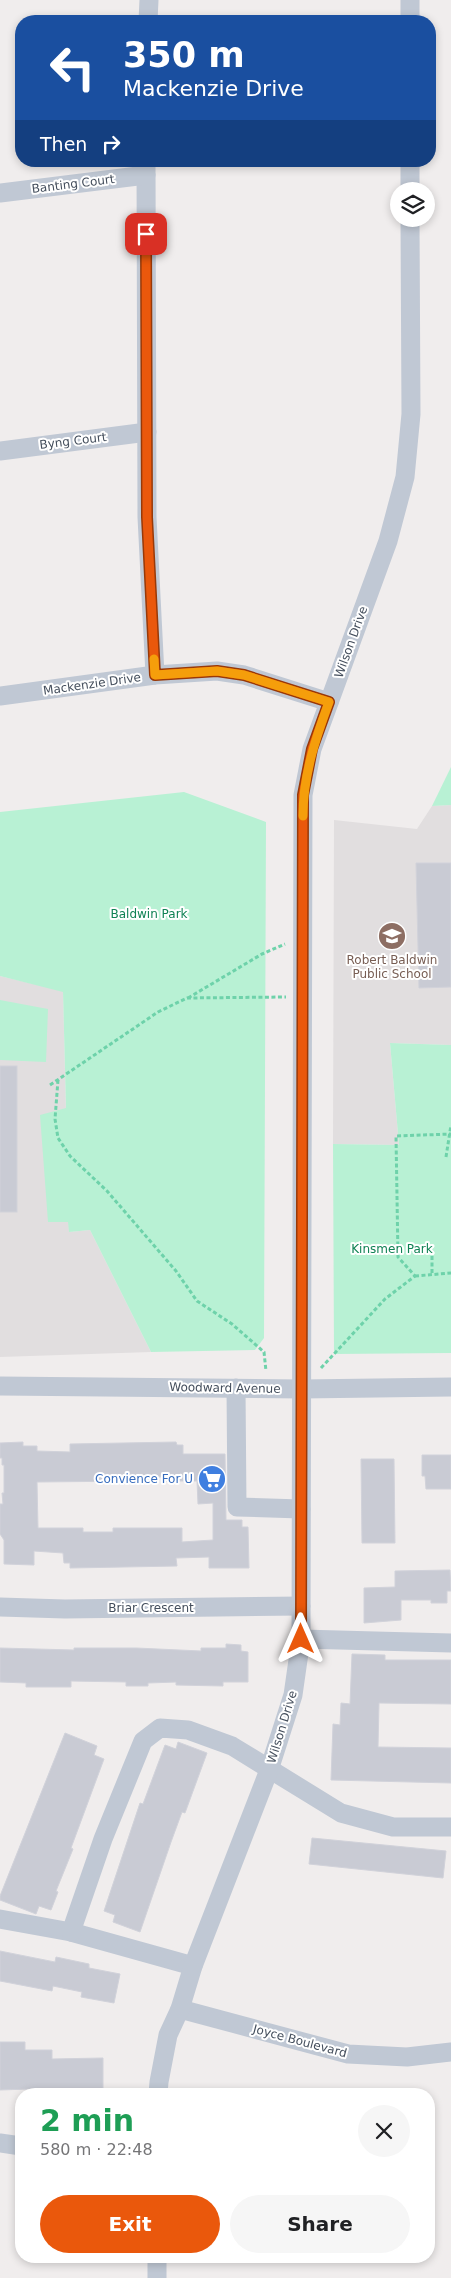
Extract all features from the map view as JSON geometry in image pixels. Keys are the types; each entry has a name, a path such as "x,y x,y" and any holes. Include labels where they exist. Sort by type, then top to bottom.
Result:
{"street":[{"path":"148,15 149,0"},
{"path":"410,0 410,15"},
{"path":"410,167 410,182"},
{"path":"146,168 147,517 155,675"},
{"name":"Banting Court","path":"0,193 146,168"},
{"name":"Wilson Drive","path":"158,2088 168,2036 180,2009 193,1966 269,1770 294,1695 301,1639 303,795 312,749 388,541 405,477 411,414 410,227"},
{"name":"Byng Court","path":"0,451 147,432"},
{"name":"Mackenzie Drive","path":"0,696 155,675 217,671 244,675 329,702"},
{"name":"Woodward Avenue","path":"0,1386 302,1389 451,1387"},
{"path":"236,1388 237,1508 301,1509"},
{"name":"Briar Crescent","path":"0,1607 75,1609 301,1606"},
{"path":"301,1639 451,1643"},
{"path":"71,1932 103,1839 142,1741 160,1728 188,1730 232,1746 341,1814 393,1827 451,1826"},
{"path":"0,1919 71,1932 193,1966"},
{"name":"Joyce Boulevard","path":"180,2009 348,2054 407,2057 451,2052"},
{"path":"0,2142 15,2145"},
{"path":"157,2263 158,2278"}],"path":[{"path":"50,1085 158,1012 187,998 262,954 303,936"},
{"path":"187,998 302,997"},
{"path":"58,1080 55,1119 58,1138 70,1156 107,1191 176,1271 197,1300 232,1324 264,1352 268,1388"},
{"path":"446,1157 451,1125"},
{"path":"415,1276 398,1257 396,1136 450,1134"},
{"path":"432,1256 432,1275"},
{"path":"302,1389 385,1299 415,1276 451,1273"}],"shaded area":[{"name":"Robert Baldwin Public School","path":"451,805 451,1045 390,1043 399,1145 333,1144 334,820 417,829 432,806"},
{"path":"0,976 63,991 69,1232 90,1230 151,1352 0,1357"}],"green space":[{"path":"451,767 451,805 432,806"},
{"name":"Baldwin Park","path":"184,792 266,822 264,1338 255,1350 151,1352 90,1230 69,1232 68,1222 48,1222 40,1115 66,1108 63,992 0,976 0,812"},
{"path":"0,1000 48,1009 46,1062 0,1060"},
{"name":"Kinsmen Park","path":"390,1043 451,1045 451,1353 334,1354 333,1144 399,1145"}],"building":[{"path":"416,863 451,863 451,987 419,988"},
{"path":"0,1066 17,1066 17,1212 0,1212"},
{"path":"23,1442 23,1446 37,1446 37,1451 70,1452 70,1444 176,1442 177,1445 183,1445 183,1454 225,1454 226,1520 242,1520 242,1527 248,1527 249,1568 209,1568 209,1557 176,1558 177,1566 70,1568 70,1563 64,1563 63,1553 34,1551 34,1565 4,1564 4,1540 0,1534 0,1504 3,1504 4,1465 2,1465 2,1458 0,1458 0,1443","holes":["133,1477 165,1477 165,1481 197,1481 198,1504 213,1503 213,1540 182,1542 182,1528 113,1528 113,1532 83,1532 83,1528 38,1528 37,1482 133,1481"]},
{"path":"422,1455 451,1455 451,1489 426,1489 425,1476 422,1476"},
{"path":"361,1459 394,1459 395,1543 362,1543"},
{"path":"450,1570 451,1591 447,1591 447,1603 431,1603 431,1600 401,1600 401,1620 364,1623 364,1588 395,1587 395,1571"},
{"path":"226,1644 241,1645 241,1651 248,1652 248,1682 223,1682 223,1686 176,1685 176,1682 148,1683 148,1686 126,1686 126,1682 71,1681 71,1687 26,1687 26,1683 0,1682 0,1648 74,1650 74,1648 136,1648 201,1651 201,1648 226,1648"},
{"path":"352,1654 385,1655 385,1660 451,1660 451,1704 379,1703 378,1747 451,1748 451,1783 331,1780 333,1724 340,1725 341,1703 350,1704"},
{"path":"65,1733 97,1746 94,1755 104,1759 71,1848 73,1849 56,1891 58,1892 51,1910 39,1906 36,1914 0,1900 0,1896"},
{"path":"178,1742 207,1753 185,1813 182,1812 140,1932 113,1922 115,1915 104,1911 140,1803 143,1804 165,1745 176,1749"},
{"path":"312,1838 446,1851 443,1878 309,1864"},
{"path":"0,1951 55,1962 56,1957 89,1964 89,1968 120,1974 114,2003 81,1997 82,1992 53,1986 52,1991 0,1981"},
{"path":"0,2042 25,2042 25,2050 52,2050 52,2059 103,2058 103,2088 15,2088 0,2090"}],"slow traffic":[{"path":"154,659 155,675 217,671 244,675 329,702 312,749 303,795 303,816"}],"place":[{"name":"Robert Baldwin Public School","path":"392,936"},
{"name":"Convience For U","path":"212,1479"}],"route":[{"path":"146,234 147,517 155,675 217,671 244,675 329,702 312,749 303,795 301,1639"}]}
